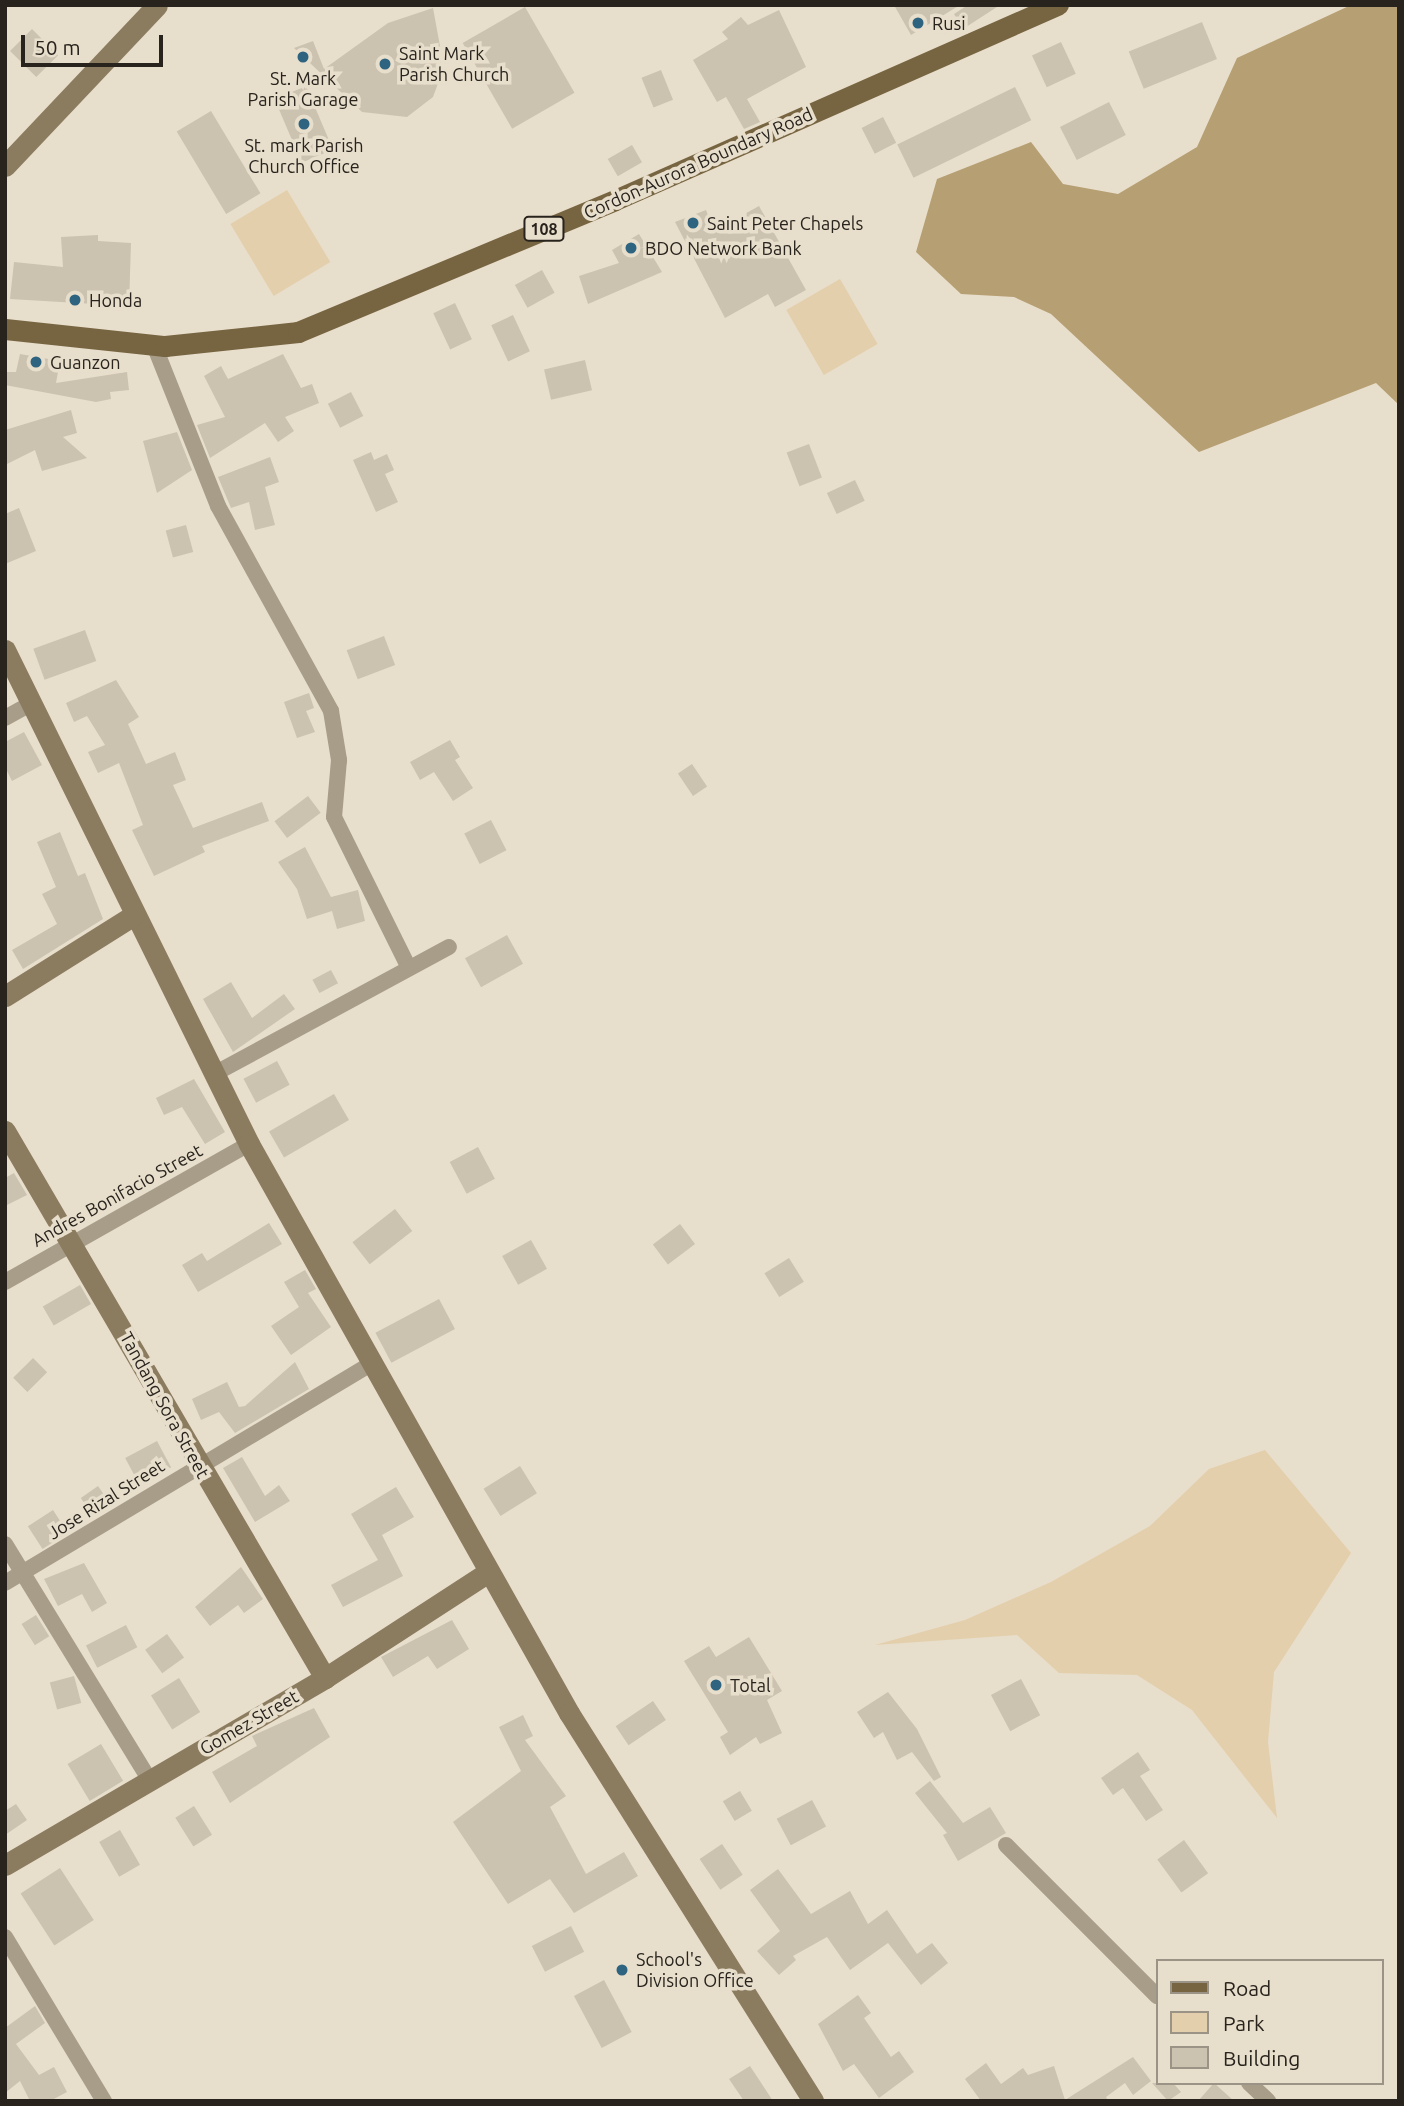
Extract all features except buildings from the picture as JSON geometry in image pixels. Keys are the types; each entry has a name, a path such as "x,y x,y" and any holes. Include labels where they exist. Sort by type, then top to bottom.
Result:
{"main road":[{"path":"5,166 157,5"},
{"name":"Cordon-Aurora Boundary Road","path":"5,329 154,345 244,341 298,331 615,200 1058,5"},
{"path":"5,650 249,1144 488,1572 611,1781 813,2101"},
{"path":"5,996 134,915"},
{"name":"Tandang Sora Street","path":"5,1131 72,1240 198,1465 325,1678"},
{"name":"Gomez Street","path":"5,1865 325,1678 488,1572"}],"street":[{"path":"154,345 218,506 331,711 339,760 334,817 408,966"},
{"path":"5,718 32,703"},
{"path":"214,1074 408,966 449,947"},
{"name":"Andres Bonifacio Street","path":"5,1282 72,1240 249,1144"},
{"name":"Jose Rizal Street","path":"5,1583 372,1363"},
{"path":"5,1544 149,1779"},
{"path":"1006,1845 1156,1995"},
{"path":"5,1937 96,2098"},
{"path":"1251,2085 1268,2101"}],"green space":[{"path":"287,190 330,262 274,296 230,224"},
{"path":"840,279 878,344 824,375 786,310"},
{"path":"1265,1450 1351,1553 1274,1672 1268,1742 1277,1818 1192,1710 1137,1675 1059,1673 1017,1635 875,1645 965,1620 1051,1582 1150,1526 1209,1469"}],"shaded area":[{"path":"1351,5 1399,5 1399,405 1376,383 1199,452 1051,314 1014,297 961,294 916,252 937,179 1031,142 1063,184 1118,194 1197,147 1237,58"}],"place":[{"name":"Rusi","path":"918,23"},
{"name":"St. Mark Parish Garage","path":"303,57"},
{"name":"Saint Mark Parish Church","path":"385,64"},
{"name":"St. mark Parish Church Office","path":"304,124"},
{"name":"Saint Peter Chapels","path":"693,223"},
{"name":"BDO Network Bank","path":"631,248"},
{"name":"Honda","path":"75,300"},
{"name":"Guanzon","path":"36,362"},
{"name":"Total","path":"716,1685"},
{"name":"School's Division Office","path":"622,1970"}]}
